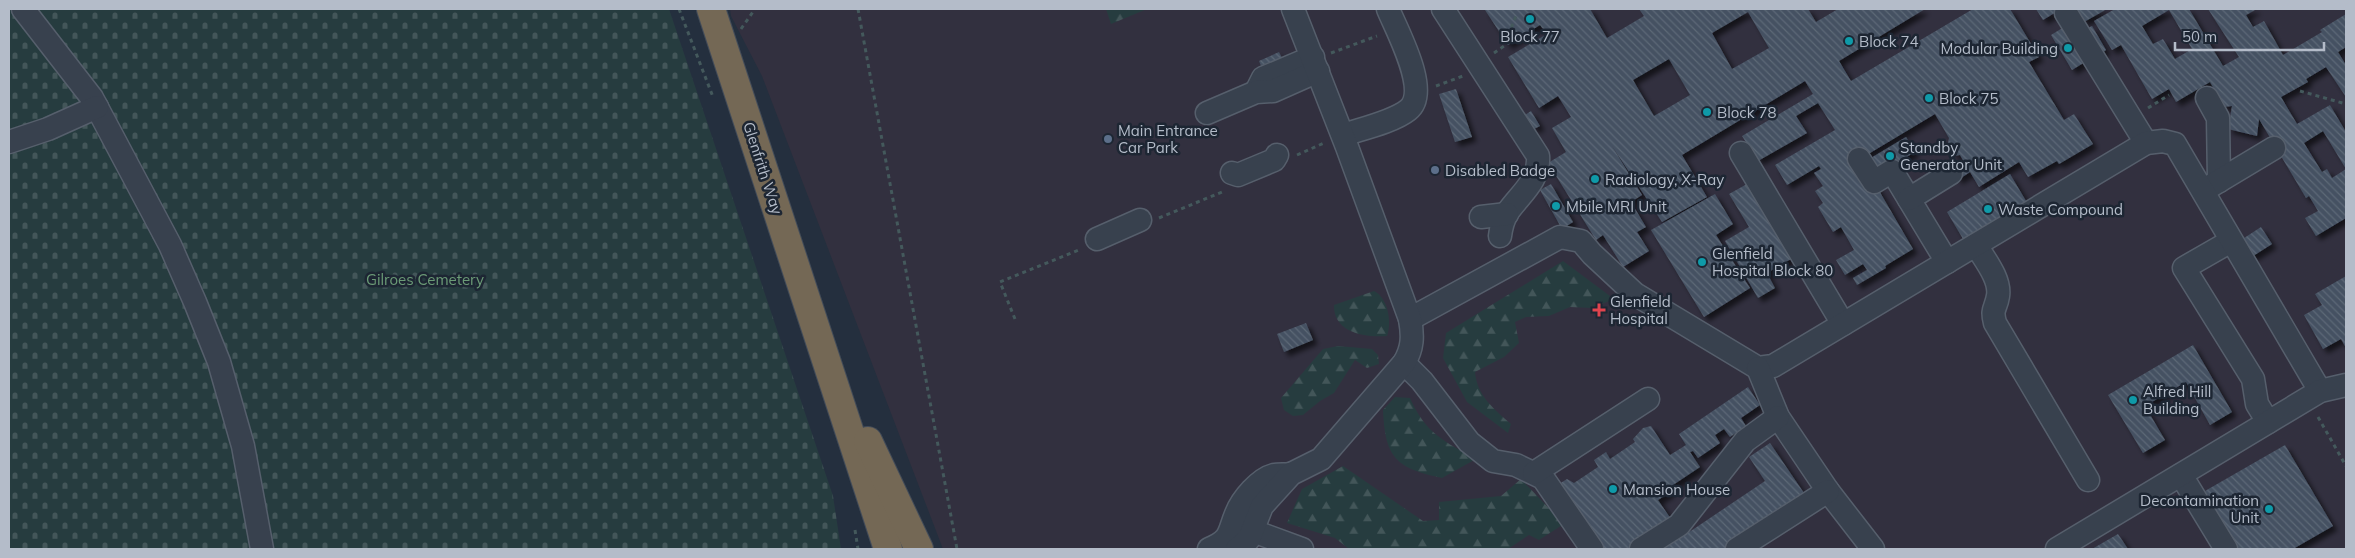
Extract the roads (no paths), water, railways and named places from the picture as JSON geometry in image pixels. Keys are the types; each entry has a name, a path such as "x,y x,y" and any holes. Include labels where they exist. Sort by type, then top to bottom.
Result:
{"highway":[{"name":"Glenfrith Way","path":"711,9 888,549"},
{"name":"Glenfrith Way","path":"815,326 919,549"}],"street":[{"path":"24,9 97,107 170,245 219,362 243,446 262,549"},
{"path":"1237,549 1249,539 1262,506 1291,474 1321,459 1404,363 1410,352 1413,337 1410,319 1293,9"},
{"path":"1342,135 1400,115 1413,106 1416,100 1416,77 1388,9"},
{"path":"1442,9 1538,156 1538,166 1531,184 1507,214 1500,236"},
{"path":"2066,13 2146,143"},
{"path":"1207,113 1256,92 1263,78 1315,64"},
{"path":"2207,98 2218,118 2210,186"},
{"path":"9,142 48,129 97,107"},
{"path":"1758,368 1773,366 1787,360 1843,324 2146,143 2163,141 2175,144 2210,186 2231,240 2314,395"},
{"path":"2210,186 2274,148"},
{"path":"1741,153 1843,324"},
{"path":"1232,173 1238,175 1274,160 1278,155"},
{"path":"1860,159 1874,182 1892,171 1948,262"},
{"path":"1908,199 1951,174"},
{"path":"1481,217 1507,214"},
{"path":"1097,239 1140,220"},
{"path":"1410,319 1560,237 1581,241 1634,294 1758,368 1778,417 1828,490 1873,549"},
{"path":"2231,240 2184,268 2253,379 2257,404 2268,422"},
{"path":"1976,245 1996,282 1998,296 1992,312 1995,323 2088,480"},
{"path":"1404,363 1422,381 1469,442 1492,461 1516,465 1543,478 1582,545"},
{"path":"2057,549 2314,395 2346,385"},
{"path":"1534,473 1648,399"},
{"path":"1641,549 1679,526 1744,441 1778,417"},
{"path":"1209,549 1220,544 1232,531 1236,513 1254,488 1273,475 1291,474"},
{"path":"2181,474 2226,549"},
{"path":"1737,549 1828,490"},
{"path":"1253,531 1302,549"}],"place":[{"name":"Block 77","path":"1530,19"},
{"name":"Block 74","path":"1849,41"},
{"name":"Modular Building","path":"2068,48"},
{"name":"Block 75","path":"1929,98"},
{"name":"Block 78","path":"1707,112"},
{"name":"Main Entrance Car Park","path":"1108,139"},
{"name":"Standby Generator Unit","path":"1890,156"},
{"name":"Disabled Badge","path":"1435,170"},
{"name":"Radiology, X-Ray","path":"1595,179"},
{"name":"Mbile MRI Unit","path":"1556,206"},
{"name":"Waste Compound","path":"1988,209"},
{"name":"Glenfield Hospital Block 80","path":"1702,262"},
{"name":"Glenfield Hospital","path":"1599,310"},
{"name":"Alfred Hill Building","path":"2133,400"},
{"name":"Mansion House","path":"1613,489"},
{"name":"Decontamination Unit","path":"2269,509"}],"park label":[{"name":"Gilroes Cemetery","path":"425,279"}]}
